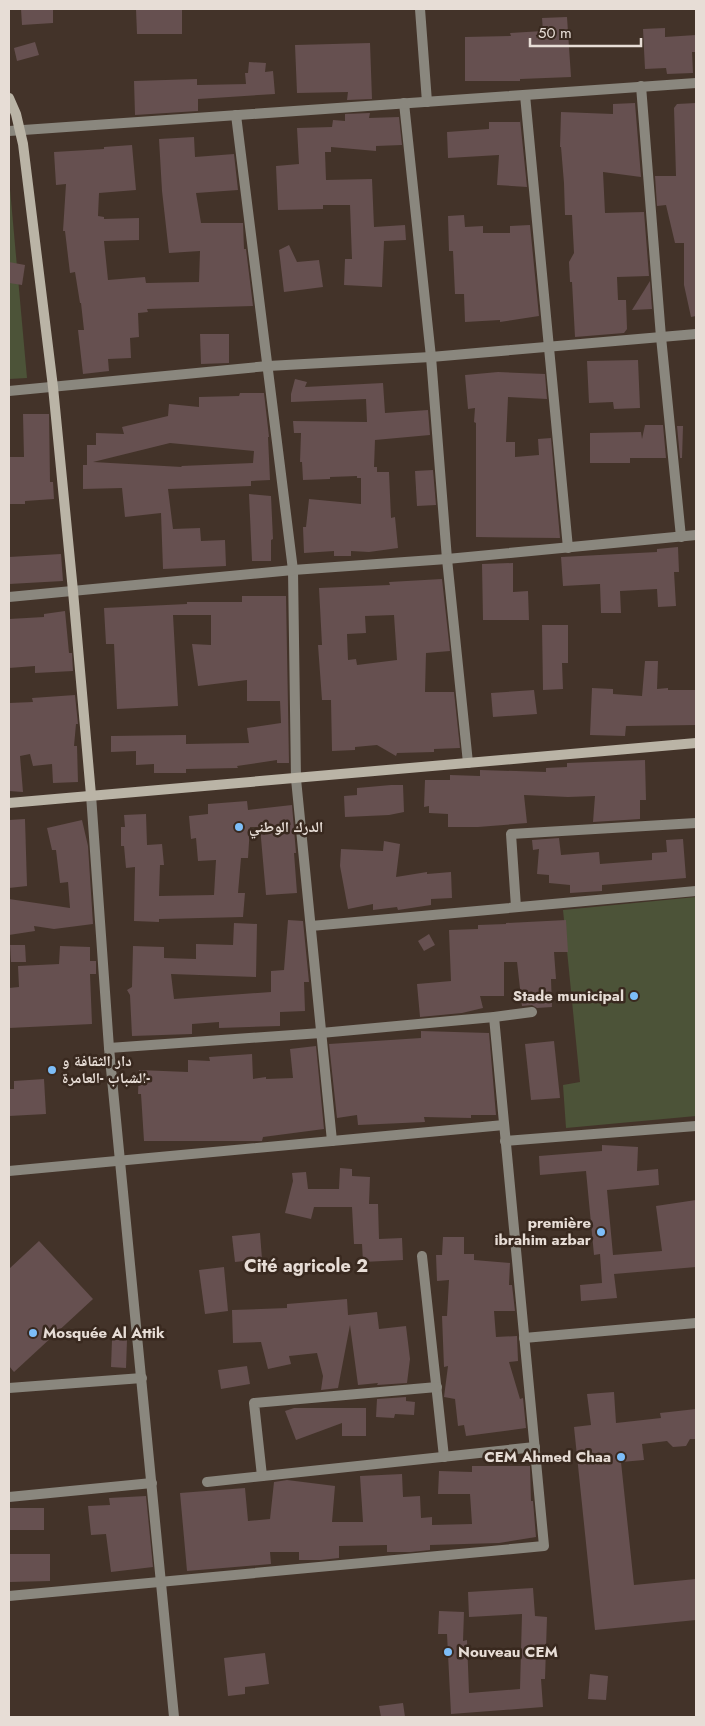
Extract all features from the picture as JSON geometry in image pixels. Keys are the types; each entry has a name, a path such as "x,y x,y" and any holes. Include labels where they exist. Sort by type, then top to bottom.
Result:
{"main road":[{"path":"9,98 21,130 53,387 90,795"},
{"path":"9,803 696,743"}],"street":[{"path":"420,9 427,102"},
{"path":"9,131 696,83"},
{"path":"641,86 661,337 681,536"},
{"path":"525,95 568,548"},
{"path":"404,103 431,357 468,763"},
{"path":"236,115 293,570 296,779 332,1141"},
{"path":"9,391 268,366 431,357 696,334"},
{"path":"9,597 293,570 448,560 696,535"},
{"path":"90,795 109,1048 174,1717"},
{"path":"516,908 511,834 696,823"},
{"path":"311,926 696,891"},
{"path":"109,1048 321,1033 532,1012"},
{"path":"9,1596 544,1546 494,1017"},
{"path":"9,1171 504,1125"},
{"path":"506,1141 696,1126"},
{"path":"422,1256 444,1457"},
{"path":"524,1338 696,1323"},
{"path":"9,1388 142,1378"},
{"path":"262,1476 254,1403 437,1387"},
{"path":"207,1482 534,1447"},
{"path":"9,1497 152,1483"}],"green space":[{"path":"9,178 27,378 9,379"},
{"name":"Stade municipal","path":"696,897 696,1116 566,1128 563,1085 580,1082 563,910"}],"building":[{"path":"21,9 53,9 53,23 22,25"},
{"path":"136,9 182,9 182,34 137,34"},
{"path":"567,17 571,77 520,79 520,81 465,81 465,37 511,36 510,33 543,31 542,18"},
{"path":"665,28 665,37 696,35 696,52 692,52 693,73 667,74 666,68 645,69 643,29"},
{"path":"35,42 39,55 17,61 14,48"},
{"path":"370,43 372,99 347,100 348,92 297,93 295,45"},
{"path":"249,62 266,63 265,72 273,71 275,94 198,99 198,111 135,115 134,81 197,79 197,85 246,84 245,73 248,73"},
{"path":"635,103 641,177 603,172 605,213 644,212 649,276 617,277 618,300 626,300 627,329 624,333 575,337 569,262 574,253 572,215 565,215 560,147 561,112 613,114 613,104"},
{"path":"696,103 696,316 691,317 684,285 684,243 675,243 666,205 657,206 655,176 676,176 674,108 677,104"},
{"path":"370,113 369,118 399,117 402,145 376,146 376,151 331,147 331,152 325,152 326,180 372,179 374,227 405,225 406,240 384,241 382,287 344,285 345,259 352,259 350,205 323,205 323,209 278,210 276,166 299,164 297,128 332,127 333,120 345,121 345,114"},
{"path":"520,119 527,187 497,185 499,155 448,158 447,132 489,129 489,122 520,122"},
{"path":"194,137 195,157 234,154 238,190 196,193 201,223 243,223 244,249 246,249 253,306 147,309 148,312 138,313 139,337 130,338 131,358 108,359 109,371 83,374 78,330 84,330 81,303 75,272 70,273 65,231 63,231 66,184 56,185 54,152 132,145 136,190 99,193 98,216 104,217 104,219 139,218 139,240 104,241 108,280 145,277 146,283 199,282 200,251 169,253 162,191 159,139"},
{"path":"464,215 465,227 483,226 483,233 510,233 510,226 530,225 539,316 500,322 500,320 465,322 464,294 455,294 453,251 449,251 448,216"},
{"path":"289,245 297,262 319,260 323,287 284,292 279,250"},
{"path":"9,262 25,265 22,285 9,283"},
{"path":"650,281 652,309 632,310"},
{"path":"200,334 229,334 229,363 201,364"},
{"path":"638,360 640,408 614,409 613,402 589,403 587,361"},
{"path":"498,372 545,374 547,399 508,397 506,442 515,442 515,457 539,455 538,439 551,438 560,538 476,537 475,408 468,409 465,375"},
{"path":"295,379 307,382 305,387 383,383 385,413 428,410 430,435 375,440 374,467 377,467 377,472 389,472 391,518 395,517 398,548 369,552 351,551 351,556 334,556 334,551 304,553 303,527 306,527 309,499 361,504 361,478 357,478 357,476 303,480 302,462 300,462 301,433 294,433 293,421 367,422 366,399 291,402"},
{"path":"240,393 264,393 269,437 270,480 251,481 251,486 168,489 173,529 200,528 201,541 225,540 226,566 163,569 161,513 125,517 122,488 83,489 83,465 87,465 87,445 96,445 96,433 124,434 122,427 168,416 169,404 199,407 199,397 239,396","holes":["170,443 254,451 253,463 182,467 93,462"]},
{"path":"23,414 49,414 50,482 53,482 54,499 25,501 25,504 9,504 9,457 24,457"},
{"path":"645,425 663,425 666,458 630,458 630,463 590,463 590,433 641,432 642,439"},
{"path":"677,426 683,426 682,458 680,458"},
{"path":"433,470 436,505 417,506 415,471"},
{"path":"249,494 271,496 273,539 271,540 271,561 252,561"},
{"path":"678,547 679,572 674,572 676,606 658,607 657,589 620,591 621,613 601,613 600,584 563,586 561,557 657,552 657,549"},
{"path":"61,554 63,581 9,584 9,557"},
{"path":"513,563 513,592 528,591 529,620 483,620 482,564"},
{"path":"442,579 450,651 426,653 425,692 454,692 460,748 434,749 434,752 397,753 396,756 377,745 355,747 355,750 332,751 331,700 322,700 318,645 322,645 319,588 390,585 389,582","holes":["394,615 397,660 357,665 356,659 348,660 347,634 366,633 365,616"]},
{"path":"242,596 286,596 289,763 277,763 277,760 237,766 238,768 186,769 186,773 154,773 154,764 136,765 136,751 111,752 111,736 186,735 186,744 249,743 247,728 281,723 280,701 247,701 247,680 198,686 192,644 211,645 211,615 173,615 178,706 117,709 114,644 106,644 104,608 187,604 187,602 242,602"},
{"path":"65,611 69,653 72,653 73,671 35,673 35,666 9,668 9,619 44,617 44,614"},
{"path":"542,625 568,625 568,663 562,663 563,689 543,690"},
{"path":"645,661 658,661 657,689 696,690 696,725 626,726 625,736 590,735 592,688 613,689 613,694 642,696"},
{"path":"534,690 537,714 493,717 491,693"},
{"path":"75,695 78,724 76,724 74,746 77,746 78,782 53,783 52,764 33,766 30,754 20,756 23,792 9,791 9,703 33,702 32,698"},
{"path":"645,760 646,800 640,800 640,819 593,822 595,796 524,795 527,823 478,827 448,827 448,814 429,813 429,806 424,807 425,780 450,780 450,775 480,776 480,770 546,772 546,768 567,767 567,763"},
{"path":"403,785 404,812 389,815 345,817 344,796 357,795 357,788"},
{"path":"247,801 248,810 292,805 297,893 266,895 260,827 250,827 248,858 241,858 238,893 245,893 243,917 159,919 159,922 134,921 135,867 126,868 124,846 121,846 121,827 125,827 124,815 146,814 147,845 162,844 164,865 160,865 159,896 214,895 216,860 198,861 196,838 191,839 189,816 208,814 208,804"},
{"path":"25,819 27,886 9,888 9,820"},
{"path":"82,820 88,846 93,924 54,929 34,926 35,931 9,935 9,899 70,908 68,882 60,883 56,850 52,850 47,828"},
{"path":"559,838 561,855 599,852 600,864 652,860 652,853 667,852 666,840 683,839 686,878 602,885 602,891 570,893 570,885 549,883 549,875 537,874 539,849 533,850 532,840"},
{"path":"384,841 400,844 396,877 427,872 427,874 451,872 452,898 431,899 431,905 398,910 397,907 373,910 373,904 348,909 340,866 341,849 383,851"},
{"path":"288,920 303,921 309,982 304,982 305,1011 280,1012 280,1026 219,1028 219,1022 192,1024 192,1034 132,1036 130,995 127,990 132,987 133,946 164,947 164,958 196,959 196,944 233,945 234,923 257,924 256,977 171,974 174,999 271,992 271,971 284,970"},
{"path":"566,920 568,952 554,952 556,979 551,979 552,1007 522,1006 517,962 504,962 504,996 480,996 483,1008 462,1013 420,1017 417,984 451,981 449,930 478,929 478,925"},
{"path":"429,934 435,945 424,951 418,941"},
{"path":"10,945 25,945 26,962 11,962"},
{"path":"60,946 90,947 90,961 96,961 96,974 90,974 92,1024 9,1028 9,988 19,987 18,966 59,964"},
{"path":"421,1031 489,1033 496,1115 471,1115 471,1118 424,1117 425,1122 358,1125 357,1115 337,1118 329,1044 421,1038"},
{"path":"554,1041 560,1098 531,1100 525,1044"},
{"path":"316,1046 324,1129 263,1137 262,1141 144,1141 141,1094 138,1094 139,1070 188,1072 188,1060 210,1061 209,1057 252,1054 253,1079 266,1077 266,1079 293,1078 290,1049"},
{"path":"44,1079 46,1114 9,1116 9,1089 14,1089 14,1081"},
{"path":"602,1145 638,1147 637,1171 658,1169 659,1185 607,1190 613,1255 662,1251 656,1206 696,1200 696,1267 614,1274 617,1298 581,1301 580,1285 602,1283 600,1254 594,1255 586,1171 540,1175 539,1156 602,1151"},
{"path":"340,1168 352,1169 352,1176 370,1177 369,1204 378,1204 379,1239 402,1238 403,1260 363,1262 362,1244 354,1244 352,1207 314,1207 311,1219 285,1213 293,1181 292,1173 306,1172 308,1189 339,1189"},
{"path":"260,1233 262,1259 235,1262 232,1236"},
{"path":"443,1237 464,1237 464,1254 474,1254 474,1260 510,1263 509,1285 512,1285 515,1311 494,1311 496,1337 517,1336 518,1361 509,1362 520,1399 523,1398 526,1428 466,1436 464,1425 458,1426 455,1399 444,1397 448,1366 444,1367 442,1316 447,1316 449,1280 437,1281 436,1255 442,1255"},
{"name":"Mosquée Al Attik","path":"39,1241 93,1299 14,1372 9,1366 9,1269"},
{"path":"224,1267 228,1311 205,1314 199,1270"},
{"path":"347,1299 348,1315 377,1312 379,1329 406,1326 410,1359 407,1383 358,1385 350,1325 338,1388 321,1390 323,1376 317,1353 289,1356 291,1364 268,1369 261,1342 233,1343 232,1310 287,1308 287,1304"},
{"path":"112,1340 127,1340 126,1368 111,1367"},
{"path":"247,1366 250,1384 221,1389 218,1370"},
{"path":"614,1392 616,1423 661,1418 660,1413 696,1409 696,1439 690,1439 686,1446 673,1447 667,1441 642,1444 644,1460 621,1462 634,1585 696,1579 696,1620 595,1630 574,1427 591,1425 587,1394"},
{"path":"406,1397 406,1401 415,1402 414,1415 395,1414 394,1418 376,1417 377,1399"},
{"path":"294,1408 366,1408 366,1436 342,1436 342,1423 296,1440 285,1411"},
{"path":"472,1466 530,1466 531,1501 533,1501 536,1537 499,1543 430,1545 430,1550 411,1552 387,1552 387,1545 339,1546 339,1558 321,1560 299,1560 299,1552 270,1552 271,1564 187,1571 180,1493 245,1488 248,1521 270,1519 274,1482 287,1480 335,1486 332,1522 363,1522 360,1476 402,1474 403,1497 420,1496 421,1518 432,1517 432,1525 472,1524 470,1494 438,1494 439,1471 472,1472"},
{"path":"146,1496 153,1567 111,1572 106,1534 91,1535 88,1506 110,1505 109,1498"},
{"path":"9,1508 44,1508 44,1530 9,1530"},
{"path":"9,1554 50,1554 50,1581 9,1582"},
{"path":"533,1588 535,1616 547,1617 545,1679 541,1679 543,1707 451,1714 447,1634 438,1634 439,1611 464,1612 463,1641 467,1640 469,1693 520,1689 522,1614 469,1617 468,1592"},
{"path":"265,1653 269,1684 245,1687 245,1694 228,1696 224,1658"},
{"path":"590,1674 608,1676 606,1700 588,1699"},
{"path":"403,1703 405,1717 381,1717 379,1706"}],"place":[{"name":"الدرك الوطني","path":"239,827"},
{"name":"Stade municipal","path":"634,996"},
{"name":"دار الثقافة و الشباب -العامرة-","path":"52,1070"},
{"name":"première ibrahim azbar","path":"601,1232"},
{"name":"Mosquée Al Attik","path":"33,1333"},
{"name":"CEM Ahmed Chaa","path":"621,1457"},
{"name":"Nouveau CEM","path":"448,1652"}],"district":[{"name":"Cité agricole 2","path":"306,1266"}]}
